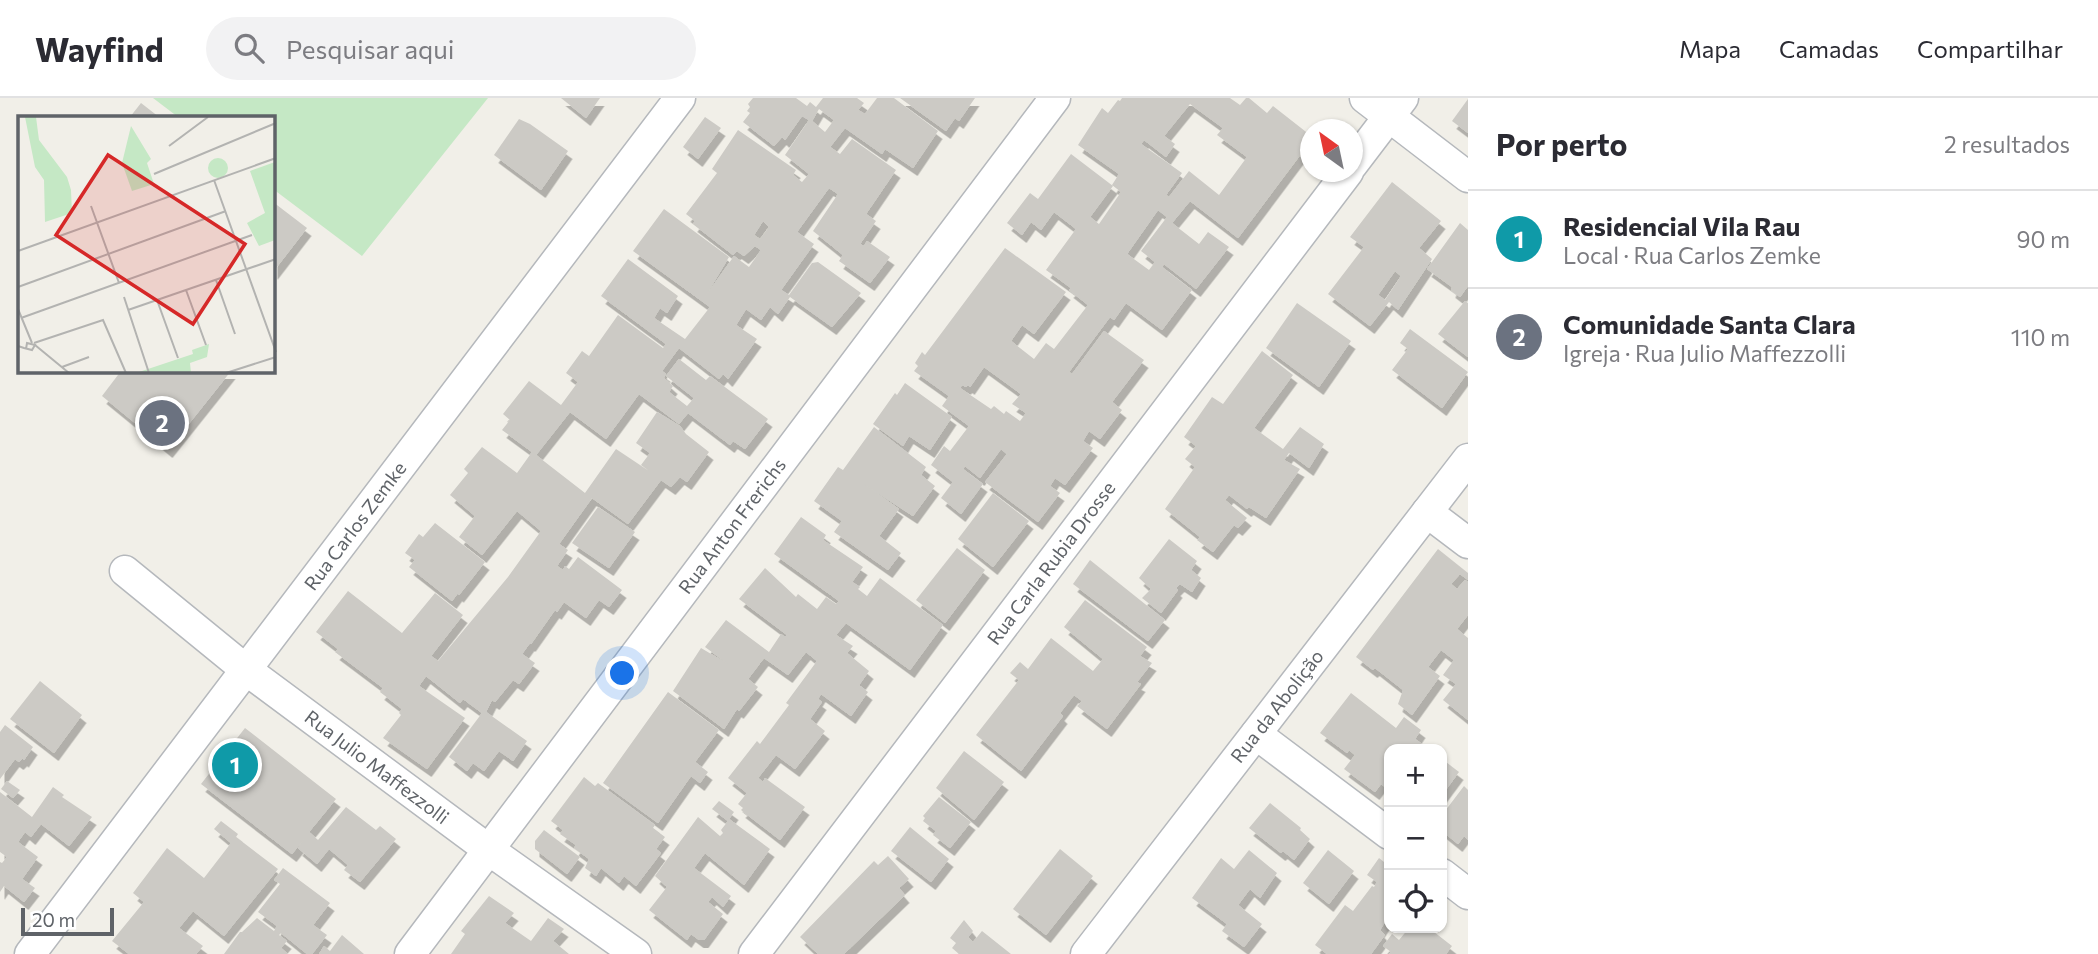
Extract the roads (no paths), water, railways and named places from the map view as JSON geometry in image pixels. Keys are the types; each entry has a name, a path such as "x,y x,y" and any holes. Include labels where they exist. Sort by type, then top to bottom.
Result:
{"street":[{"name":"Rua Carlos Zemke","path":"30,954 680,98"},
{"name":"Rua Anton Frerichs","path":"410,954 1055,98"},
{"path":"1366,98 1396,107 1468,177"},
{"path":"1363,152 1396,107"},
{"name":"Rua Carla Rubia Drosse","path":"754,954 1340,182"},
{"name":"Rua da Abolição","path":"1088,953 1468,459"},
{"path":"1427,512 1468,543"},
{"name":"Rua Julio Maffezzolli","path":"125,571 246,669 489,850 636,954"},
{"path":"1256,734 1384,830"},
{"path":"1447,878 1468,894"}],"place":[{"name":"Comunidade Santa Clara","path":"162,423"},
{"name":"Residencial Vila Rau","path":"235,765"}]}
